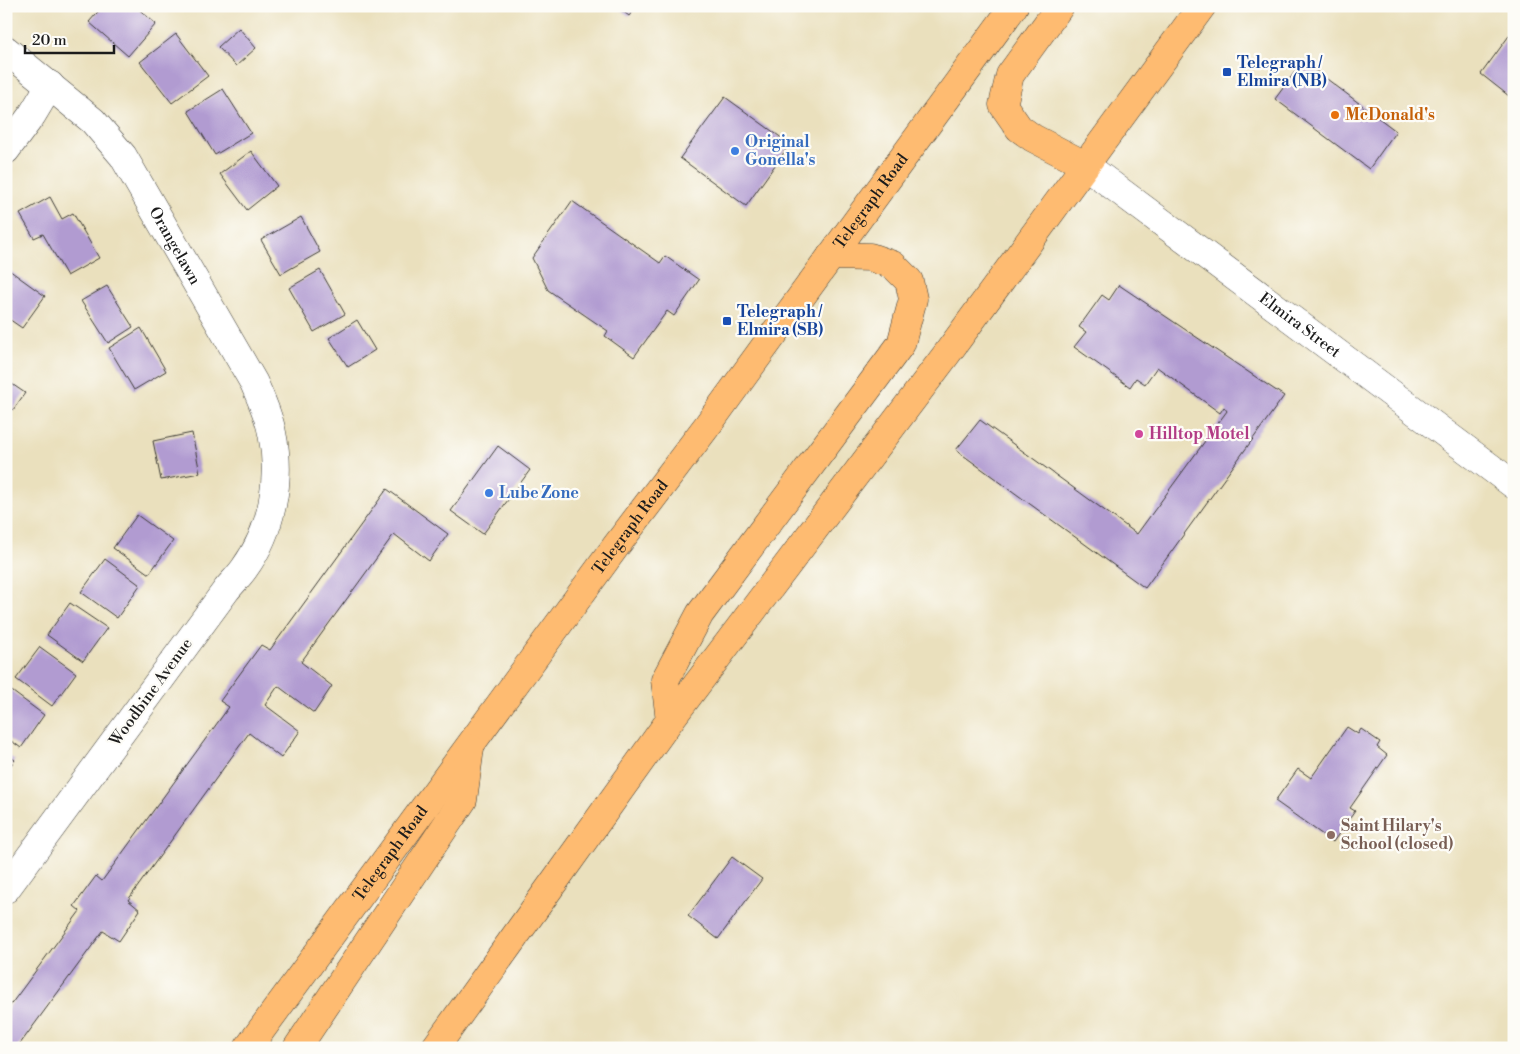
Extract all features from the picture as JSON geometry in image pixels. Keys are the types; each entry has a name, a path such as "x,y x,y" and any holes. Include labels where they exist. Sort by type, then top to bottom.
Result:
{"main road":[{"name":"Telegraph Road","path":"248,1048 1014,6"},
{"path":"1060,6 1010,75 1003,105 1019,128 1085,165"},
{"path":"435,1048 670,720 946,355 1202,6"},
{"path":"670,720 665,680 700,614 900,344 913,300 909,281 893,265 870,257 831,256"},
{"path":"297,1048 463,800 471,744"}],"street":[{"name":"Orangelawn","path":"6,50 93,121 123,156 254,383 264,404 276,455 275,484"},
{"path":"6,150 32,115 50,85"},
{"name":"Elmira Street","path":"1085,165 1514,485"},
{"name":"Woodbine Avenue","path":"6,889 227,589 244,569 265,529 272,507 275,484"}],"building":[{"path":"103,6 135,6 156,24 128,56 89,22"},
{"path":"616,6 637,6 629,16"},
{"path":"239,28 256,48 236,66 218,47"},
{"path":"1514,29 1514,100 1481,74"},
{"path":"176,34 208,76 172,103 140,62"},
{"path":"1303,61 1396,131 1369,169 1275,99"},
{"path":"223,89 251,133 215,155 188,111"},
{"name":"Original Gonella's","path":"725,97 790,144 746,206 680,158"},
{"path":"251,151 277,186 247,210 220,174"},
{"path":"50,197 62,219 73,213 99,258 67,276 43,234 34,238 20,214"},
{"path":"572,201 660,263 665,256 699,280 674,316 667,311 634,357 605,336 608,331 548,290 532,258"},
{"path":"301,217 320,252 281,274 261,240"},
{"path":"9,270 45,296 22,328 6,317 6,273"},
{"path":"320,270 345,314 314,332 289,288"},
{"path":"1119,285 1284,396 1145,588 956,450 980,420 1137,534 1227,411 1224,407 1220,413 1157,367 1145,384 1136,378 1130,387 1074,347 1086,332 1079,327 1102,295 1109,300"},
{"path":"107,286 133,327 108,343 81,301"},
{"path":"357,320 375,350 348,367 329,338"},
{"path":"141,328 166,371 134,390 109,348"},
{"path":"6,380 25,393 13,410 6,404"},
{"path":"192,433 200,473 161,480 153,441"},
{"name":"Lube Zone","path":"498,446 530,470 483,534 451,511"},
{"path":"387,489 448,534 429,561 394,534 301,662 332,686 314,713 278,686 265,705 300,731 281,758 249,733 128,900 140,910 119,941 103,931 17,1048 6,1048 6,1011 80,911 74,906 96,876 102,881 229,707 220,701 261,645 270,650"},
{"path":"137,515 173,541 149,574 113,548"},
{"path":"105,559 140,585 117,618 81,592"},
{"path":"70,603 107,628 83,661 47,635"},
{"path":"40,647 76,673 52,706 16,679"},
{"path":"9,689 44,715 21,748 6,737 6,692"},
{"path":"1347,727 1358,734 1361,729 1380,742 1377,747 1387,755 1350,808 1355,811 1333,842 1275,801 1298,769 1311,778"},
{"path":"6,754 15,760 6,771"},
{"path":"732,857 762,879 718,939 688,916"}],"place":[{"name":"Telegraph / Elmira (NB)","path":"1227,72"},
{"name":"McDonald's","path":"1335,115"},
{"name":"Original Gonella's","path":"735,151"},
{"name":"Telegraph / Elmira (SB)","path":"727,321"},
{"name":"Hilltop Motel","path":"1139,434"},
{"name":"Lube Zone","path":"489,493"},
{"name":"Saint Hilary's School (closed)","path":"1331,835"}]}
